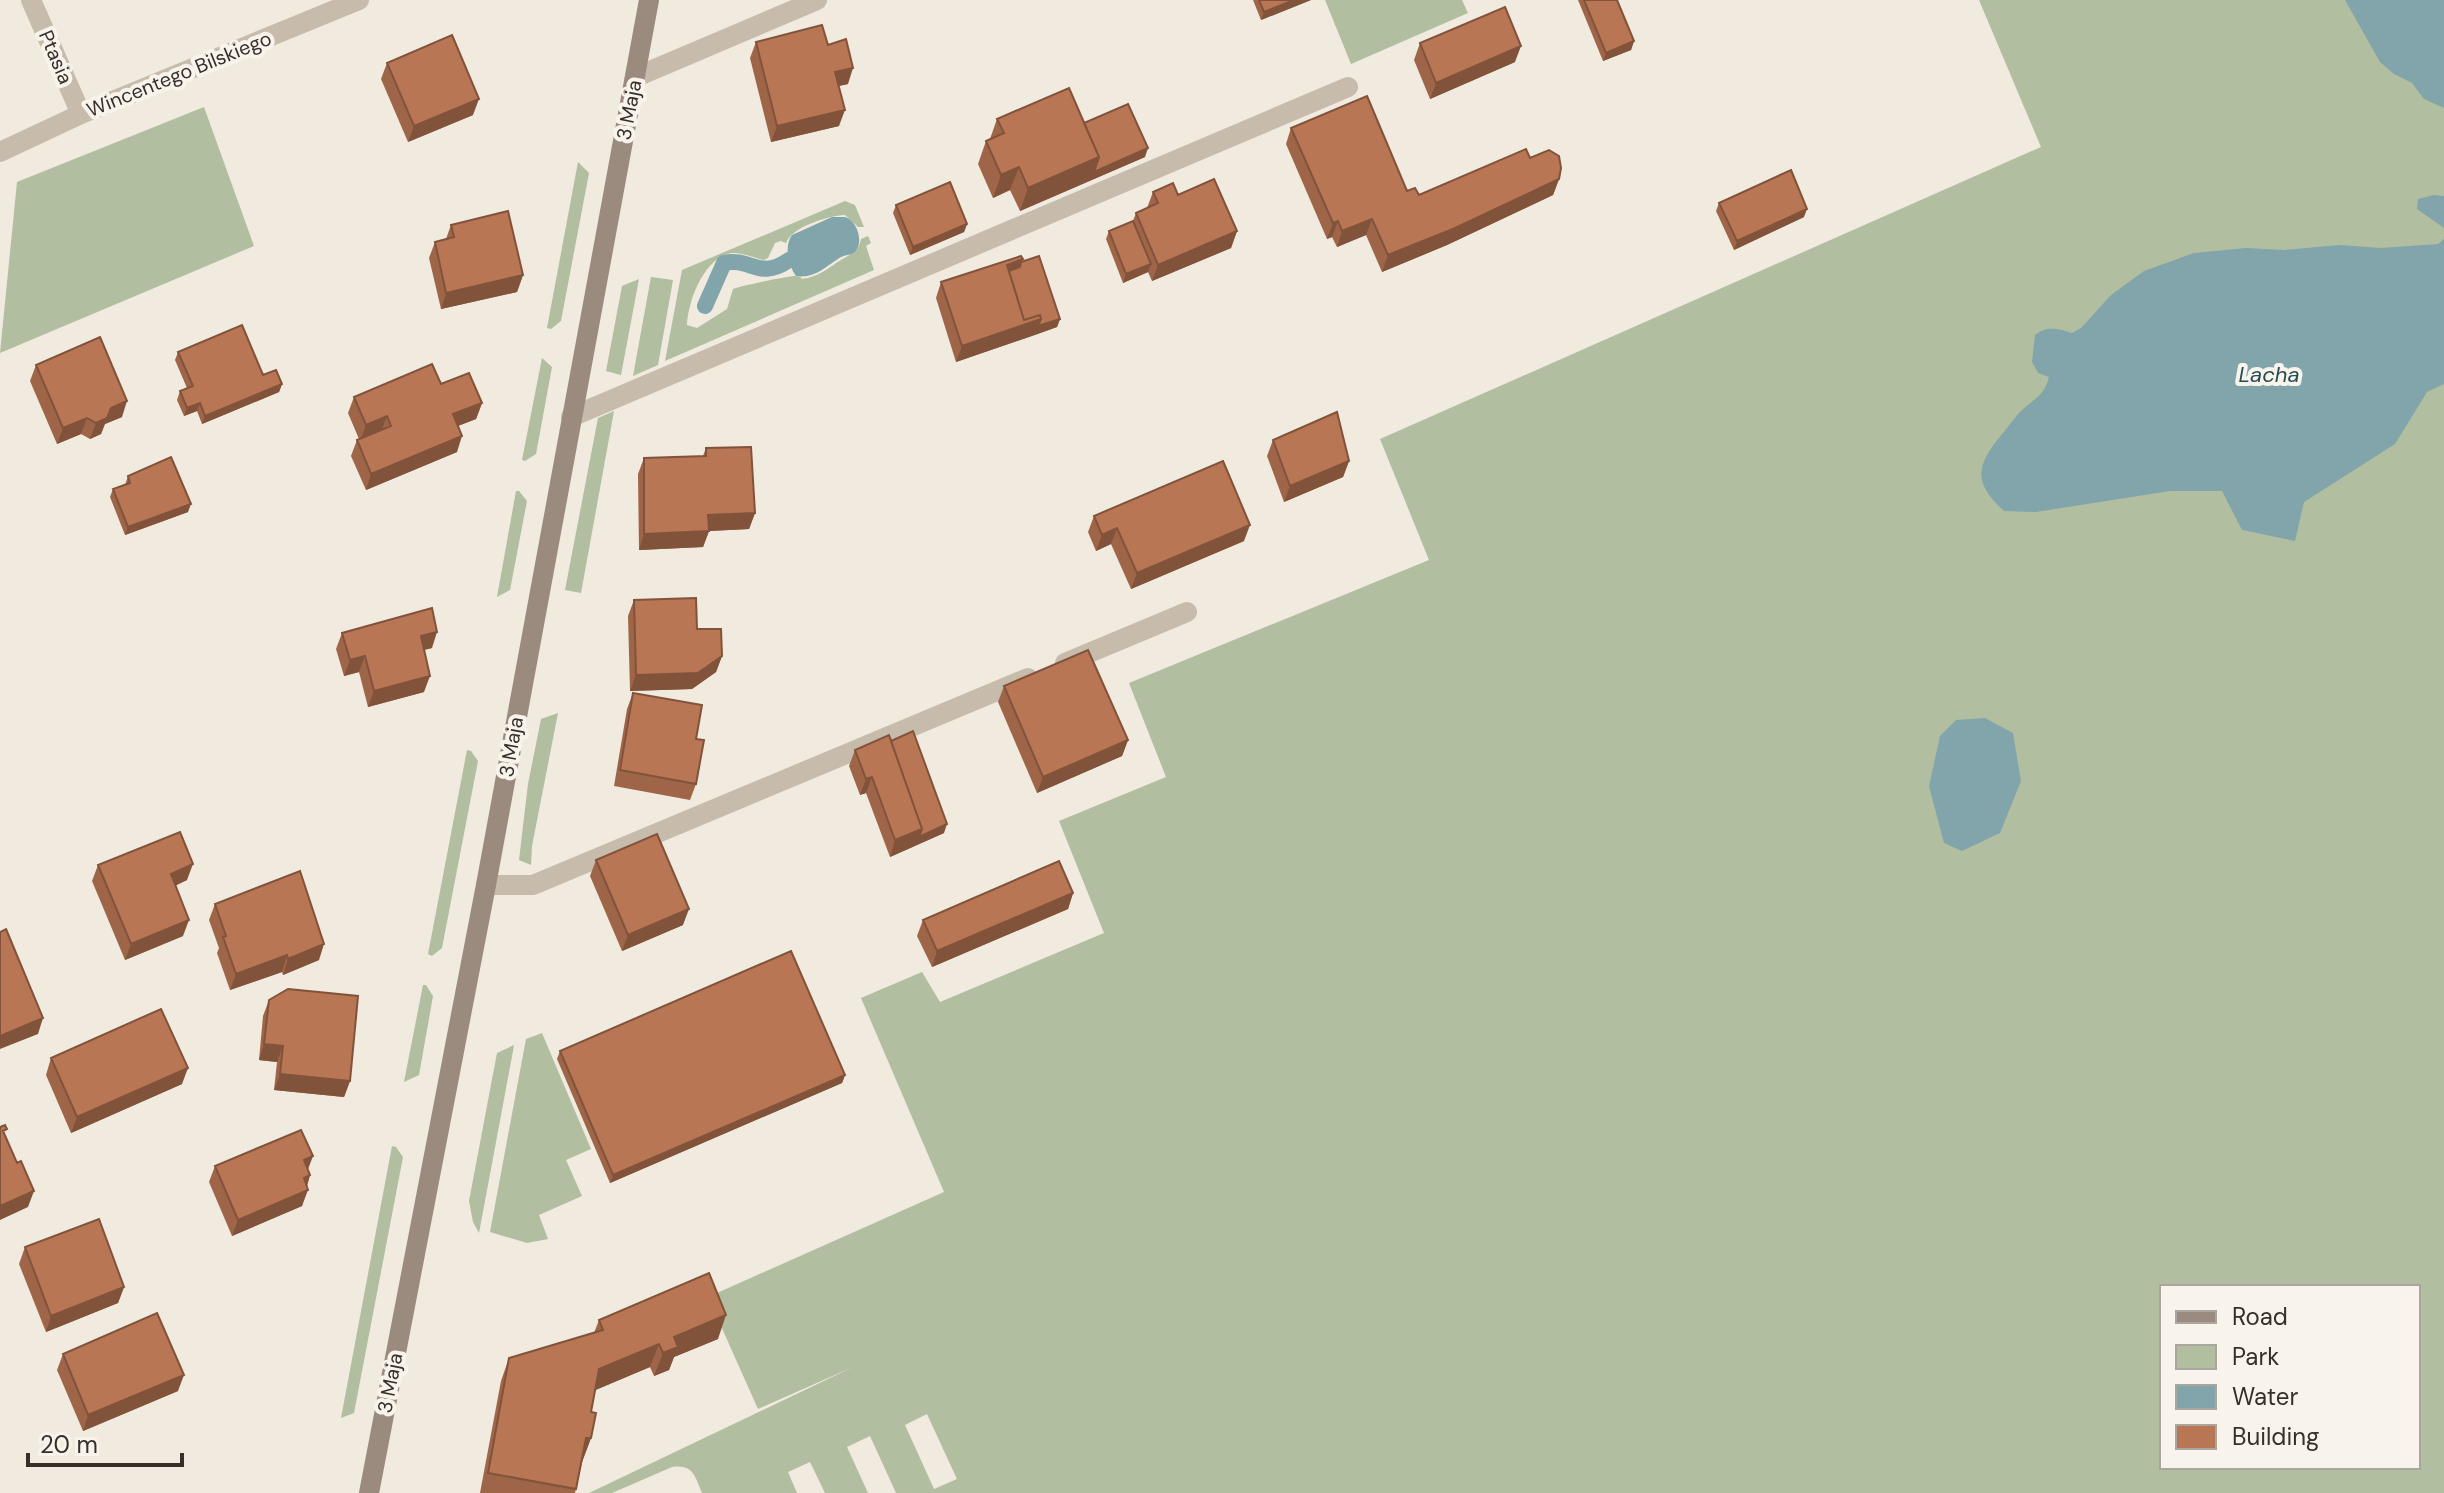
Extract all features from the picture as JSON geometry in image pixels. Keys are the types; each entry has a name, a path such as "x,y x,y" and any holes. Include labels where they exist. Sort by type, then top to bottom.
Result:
{"street":[{"name":"Ptasia","path":"31,0 81,114"},
{"name":"Wincentego Bilskiego","path":"0,152 81,114 359,0"},
{"name":"3 Maja","path":"369,1493 486,885 649,0"},
{"path":"636,77 817,0"},
{"path":"571,417 1348,87"},
{"path":"486,885 533,885 1187,612"}],"green space":[{"path":"1325,0 1462,0 1468,13 1351,64"},
{"path":"1979,0 2444,0 2444,1493 896,1493 870,1436 847,1447 868,1493 825,1493 810,1462 788,1472 797,1493 702,1493 689,1469 672,1467 612,1493 589,1493 853,1367 758,1409 708,1297 944,1192 861,998 922,972 940,1002 1104,933 1059,821 1166,777 1129,683 1429,560 1380,439 2041,147","holes":["927,1414 957,1479 934,1489 905,1425"]},
{"path":"204,107 254,246 0,353 17,182"},
{"path":"578,162 589,173 561,321 551,329 547,328"},
{"path":"845,201 855,205 864,227 858,227 845,215 829,218 803,227 786,243 775,243 764,260 732,253 713,263 694,293 687,325 697,328 727,309 733,289 795,276 804,279 817,275 854,252 861,239 868,236 871,243 866,246 874,270 665,361 682,270"},
{"path":"651,277 673,280 658,365 633,376"},
{"path":"639,279 621,375 606,371 622,286"},
{"path":"542,358 552,367 536,454 525,461 522,460"},
{"path":"614,411 581,593 565,590 598,418"},
{"path":"516,491 527,501 510,590 497,597"},
{"path":"558,713 531,865 519,860 528,784 541,719"},
{"path":"467,750 478,761 442,948 432,956 428,954"},
{"path":"423,985 433,996 419,1075 404,1082"},
{"path":"542,1033 591,1149 566,1160 582,1196 539,1215 548,1239 527,1243 490,1232 526,1039"},
{"path":"514,1045 479,1233 473,1222 469,1201 497,1053"},
{"path":"392,1146 403,1157 354,1413 341,1418"}],"water":[{"path":"2345,0 2444,0 2444,108 2424,99 2412,83 2380,62"},
{"path":"2444,196 2444,228 2417,209 2418,199"},
{"path":"832,217 845,217 852,222 859,235 857,249 815,274 796,276 788,256 792,235"},
{"name":"Lacha","path":"2444,239 2444,384 2427,392 2395,444 2304,502 2295,541 2242,530 2222,491 2170,491 2036,512 2004,511 1987,491 1981,473 1987,455 2018,414 2041,394 2047,384 2049,377 2038,373 2032,362 2035,335 2049,329 2072,333 2081,328 2111,295 2144,271 2194,253 2340,245 2381,248 2438,244"},
{"path":"1985,718 2013,733 2021,781 2000,833 1962,851 1944,843 1929,786 1940,736 1956,720"}],"building":[{"path":"1259,0 1294,0 1264,12"},
{"path":"1584,0 1617,0 1634,41 1606,53"},
{"path":"1505,7 1521,46 1436,83 1420,43"},
{"path":"822,25 828,45 846,39 853,68 835,72 845,110 777,126 756,42"},
{"path":"452,35 479,99 414,126 387,63"},
{"path":"1069,88 1099,157 1028,188 1019,167 1001,175 986,141 1004,133 997,119"},
{"path":"1367,96 1407,191 1415,188 1419,195 1526,149 1530,158 1549,150 1559,156 1559,179 1453,229 1388,255 1372,219 1342,231 1338,221 1333,223 1291,128"},
{"path":"1128,104 1148,148 1094,172 1099,157 1084,123"},
{"path":"1791,170 1807,209 1737,241 1719,203"},
{"path":"1214,179 1237,231 1158,265 1136,213 1158,203 1153,192 1173,183 1178,195"},
{"path":"950,182 967,224 913,247 896,205"},
{"path":"508,211 523,275 446,293 435,242 454,237 451,225"},
{"path":"1133,221 1151,264 1126,274 1109,231"},
{"path":"1021,256 1023,259 1007,265 1024,320 1040,315 1041,319 962,346 941,282"},
{"path":"1039,256 1060,319 1038,326 1040,315 1024,320 1009,271 1020,267 1021,262"},
{"path":"242,325 263,375 276,370 282,384 205,416 200,403 187,408 180,391 193,386 178,352"},
{"path":"100,337 127,401 111,408 107,418 96,423 87,418 63,428 36,365"},
{"path":"432,364 441,384 469,373 482,403 453,414 462,436 371,474 357,440 391,426 387,416 366,425 354,397"},
{"path":"1337,412 1349,461 1290,486 1273,440"},
{"path":"751,447 755,513 708,515 709,531 644,534 644,458 706,456 706,448"},
{"path":"171,457 191,504 128,527 113,489 130,483 128,476"},
{"path":"1223,461 1250,525 1137,573 1117,528 1102,535 1094,516"},
{"path":"696,598 697,629 721,629 722,656 698,673 636,675 634,600"},
{"path":"432,608 437,632 421,636 430,676 374,691 365,656 350,660 342,633"},
{"path":"1088,650 1128,740 1043,777 1004,686"},
{"path":"633,693 702,705 696,739 704,740 696,784 620,770"},
{"path":"913,731 947,824 919,837 922,829 891,741"},
{"path":"889,735 922,829 895,840 872,777 866,779 855,750"},
{"path":"180,832 193,864 171,874 189,920 131,944 98,865"},
{"path":"657,834 689,909 628,935 596,860"},
{"path":"1059,861 1073,893 937,951 923,920"},
{"path":"300,871 324,944 288,959 287,955 236,974 215,904"},
{"path":"6,929 43,1018 0,1036 0,932"},
{"path":"791,951 845,1075 613,1175 560,1051"},
{"path":"288,989 358,996 350,1081 280,1074 283,1046 264,1044 269,1000"},
{"path":"161,1009 188,1068 77,1117 51,1058"},
{"path":"5,1125 7,1129 3,1131 17,1163 21,1161 34,1191 0,1206 0,1127"},
{"path":"301,1130 313,1156 304,1160 310,1175 304,1178 308,1190 238,1220 215,1166"},
{"path":"99,1219 124,1287 51,1316 25,1247"},
{"path":"709,1273 726,1315 674,1337 678,1347 663,1353 659,1344 599,1369 591,1412 596,1413 591,1438 586,1438 576,1489 488,1473 509,1358 603,1330 599,1320"},
{"path":"157,1313 184,1375 88,1415 63,1354"}],"waterway":[{"path":"705,306 724,263 741,263 762,269 779,266 789,260"}]}
